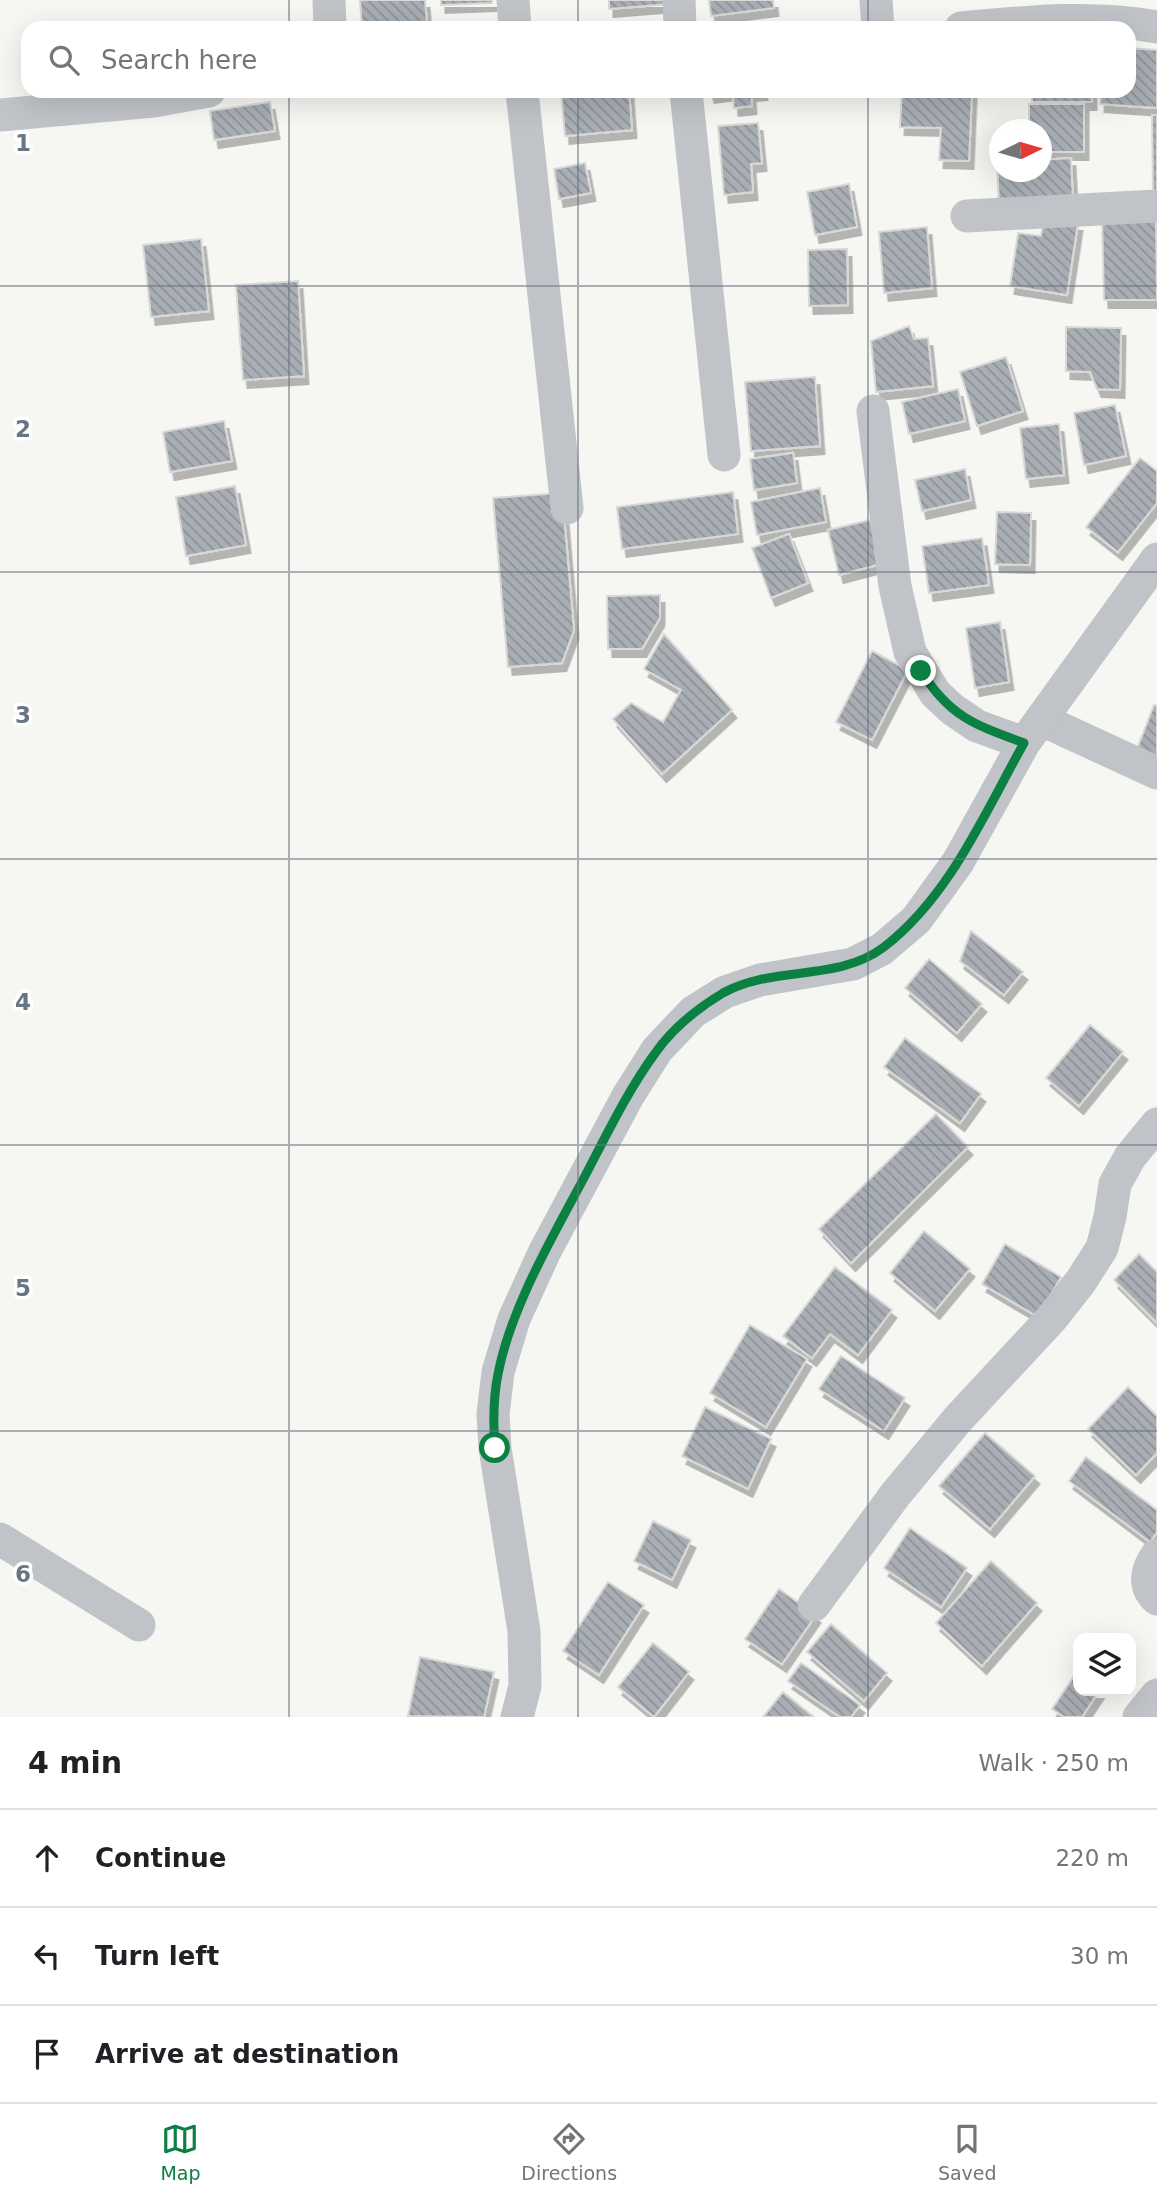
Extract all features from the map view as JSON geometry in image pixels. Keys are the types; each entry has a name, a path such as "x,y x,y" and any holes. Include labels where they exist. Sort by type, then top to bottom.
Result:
{"street":[{"path":"329,0 330,21"},
{"path":"513,0 514,21"},
{"path":"679,0 680,21"},
{"path":"876,0 878,21"},
{"path":"1054,21 1111,21"},
{"path":"1136,24 1157,27"},
{"path":"0,115 170,98"},
{"path":"523,98 567,508"},
{"path":"687,98 724,455"},
{"path":"967,216 1157,206"},
{"path":"873,411 895,586 909,652 935,693 977,726 1033,732 1157,773"},
{"path":"517,1717 525,1686 524,1631 495,1448 492,1414 498,1372 514,1319 545,1251 628,1096 657,1050 693,1012 726,992 760,980 853,964 882,949 916,920 958,862 1033,732 1157,559"},
{"path":"814,1605 895,1495 958,1419 1052,1318 1081,1281 1102,1248 1115,1184 1130,1157 1157,1124"},
{"path":"0,1539 139,1625"},
{"path":"1157,1555 1150,1565 1147,1583 1157,1599"},
{"path":"1139,1717 1157,1695"}],"building":[{"path":"360,0 425,0 427,21 362,21"},
{"path":"441,0 492,0 492,3 441,5"},
{"path":"609,0 671,0 671,4 609,9"},
{"path":"709,0 773,0 774,8 711,16"},
{"path":"1136,48 1157,50 1157,108 1100,104 1100,98 1136,98"},
{"path":"562,98 630,98 632,130 565,136"},
{"path":"733,98 751,98 752,106 734,108"},
{"path":"902,98 972,98 969,161 939,160 941,128 900,127"},
{"path":"1032,98 1092,98 1092,102 1032,102"},
{"path":"270,102 275,131 214,140 210,111"},
{"path":"1029,104 1084,104 1084,152 1052,152 1052,119 1029,119"},
{"path":"1152,115 1157,115 1157,190 1153,190"},
{"path":"758,123 762,163 751,164 753,192 724,195 718,126"},
{"path":"1071,158 1073,201 999,205 998,182 1052,182 1052,159"},
{"path":"585,163 591,193 559,199 554,169"},
{"path":"849,184 857,227 815,235 807,192"},
{"path":"1156,217 1157,300 1104,300 1102,218"},
{"path":"1044,218 1078,223 1067,295 1010,286 1018,233 1041,236"},
{"path":"927,227 932,288 884,293 879,232"},
{"path":"201,239 209,311 151,317 143,245"},
{"path":"847,249 848,305 809,306 808,250"},
{"path":"298,281 304,376 243,380 236,285"},
{"path":"909,326 914,339 928,338 933,386 876,392 871,341"},
{"path":"1066,327 1121,328 1120,390 1097,389 1090,372 1066,371"},
{"path":"1006,357 1023,411 977,426 960,372"},
{"path":"815,377 820,446 751,451 745,382"},
{"path":"958,389 965,421 909,434 902,402"},
{"path":"1115,405 1126,456 1084,465 1074,413"},
{"path":"224,421 232,461 170,472 163,432"},
{"path":"1059,424 1064,475 1026,479 1020,428"},
{"path":"793,453 797,483 754,490 750,459"},
{"path":"1140,458 1157,471 1157,503 1118,552 1086,527"},
{"path":"965,469 971,500 922,511 915,480"},
{"path":"235,486 246,545 186,556 176,497"},
{"path":"820,488 826,522 757,535 751,502"},
{"path":"733,492 738,534 622,549 617,507"},
{"path":"562,493 574,630 562,663 508,667 493,498"},
{"path":"997,512 1031,513 1030,565 995,564"},
{"path":"870,520 881,564 839,575 828,530"},
{"path":"789,534 808,583 771,598 752,548"},
{"path":"982,538 989,585 929,593 922,546"},
{"path":"660,595 660,618 642,649 608,649 607,596"},
{"path":"1000,622 1009,682 975,688 966,628"},
{"path":"664,634 732,710 662,774 613,719 631,703 663,722 681,690 644,669"},
{"path":"872,651 908,670 872,740 836,722"},
{"path":"1154,705 1157,706 1157,757 1137,749"},
{"path":"971,931 1023,972 1004,995 960,961"},
{"path":"929,959 982,1004 957,1033 905,988"},
{"path":"1090,1025 1123,1052 1079,1106 1046,1078"},
{"path":"905,1038 981,1094 960,1123 884,1067"},
{"path":"936,1114 968,1147 851,1263 819,1229"},
{"path":"924,1231 970,1269 935,1311 890,1273"},
{"path":"1005,1244 1061,1277 1038,1317 982,1284"},
{"path":"1139,1254 1157,1272 1157,1323 1114,1280"},
{"path":"835,1267 892,1310 858,1355 830,1334 812,1358 783,1336"},
{"path":"750,1325 807,1359 766,1427 710,1393"},
{"path":"841,1356 905,1398 884,1431 819,1389"},
{"path":"1128,1387 1157,1416 1157,1453 1136,1475 1088,1429"},
{"path":"705,1407 771,1439 748,1489 682,1456"},
{"path":"985,1433 1035,1476 990,1529 939,1486"},
{"path":"1086,1457 1157,1510 1157,1532 1150,1542 1069,1481"},
{"path":"653,1521 691,1540 672,1580 634,1561"},
{"path":"910,1528 967,1568 941,1607 884,1568"},
{"path":"991,1561 1037,1603 982,1666 936,1623"},
{"path":"608,1582 644,1605 599,1675 563,1651"},
{"path":"779,1589 816,1615 782,1664 745,1639"},
{"path":"831,1624 887,1673 864,1701 807,1652"},
{"path":"653,1643 689,1672 654,1717 618,1687"},
{"path":"420,1657 494,1672 484,1717 408,1716"},
{"path":"801,1663 860,1705 851,1717 840,1717 788,1681"},
{"path":"1073,1678 1073,1696 1096,1696 1082,1717 1064,1717 1052,1709"},
{"path":"783,1692 814,1717 763,1717"}],"route":[{"path":"495,1448 492,1414 498,1372 514,1319 545,1251 628,1096 657,1050 693,1012 726,992 760,980 853,964 882,949 916,920 939,891 1024,743 977,726 952,709 935,693 921,671"}]}
